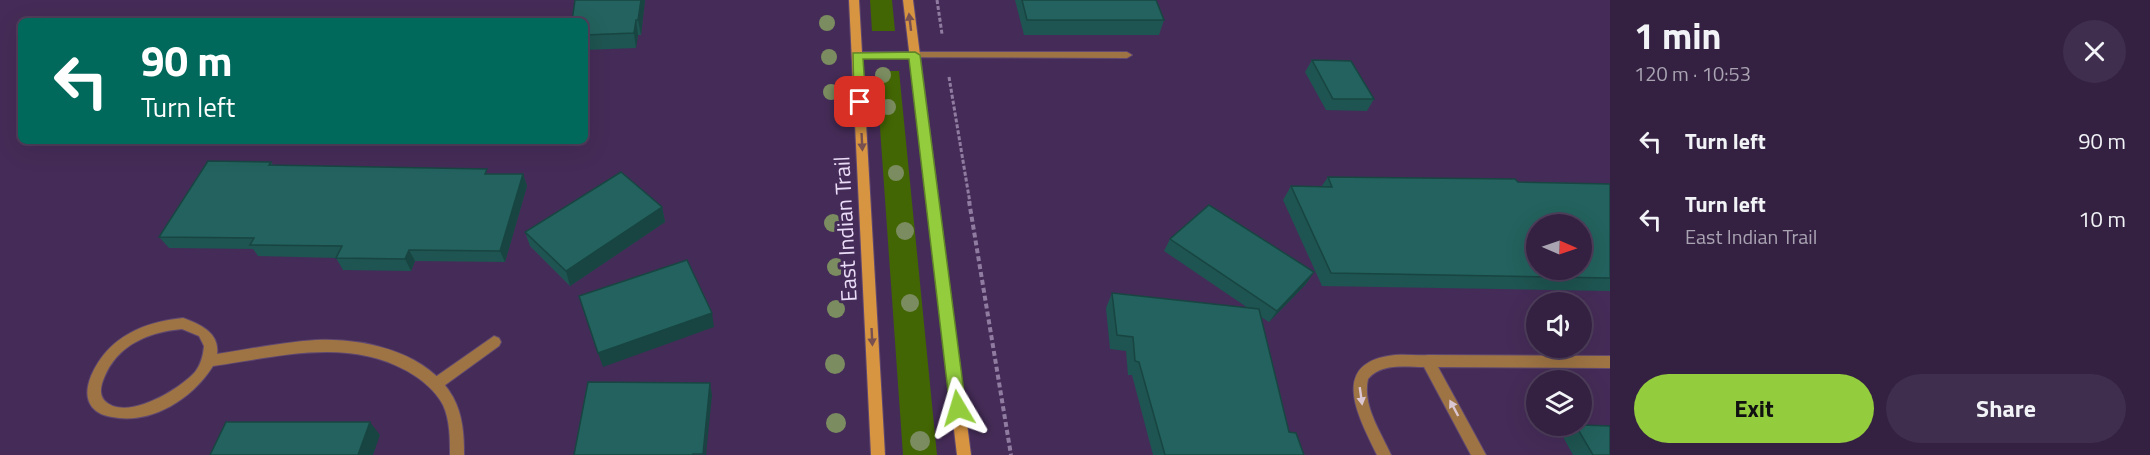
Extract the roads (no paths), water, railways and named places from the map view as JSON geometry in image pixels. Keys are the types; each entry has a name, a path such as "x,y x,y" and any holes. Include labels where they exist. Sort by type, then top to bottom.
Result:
{"main road":[{"name":"East Indian Trail","path":"854,0 878,455"},
{"path":"908,0 964,455"}],"street":[{"path":"857,55 1127,54"},
{"path":"183,323 197,327 207,335 211,347 208,362 200,376 187,390 150,411 131,414 113,413 102,406 95,396 94,382 99,368 111,353 146,330 165,324 183,323"},
{"path":"436,384 494,342"},
{"path":"208,362 301,347 342,347 382,354 412,366 436,384 449,403 457,435 458,455"},
{"path":"1384,455 1360,402 1359,381 1368,368 1395,361 1610,362"},
{"path":"1428,361 1479,455"}]}
